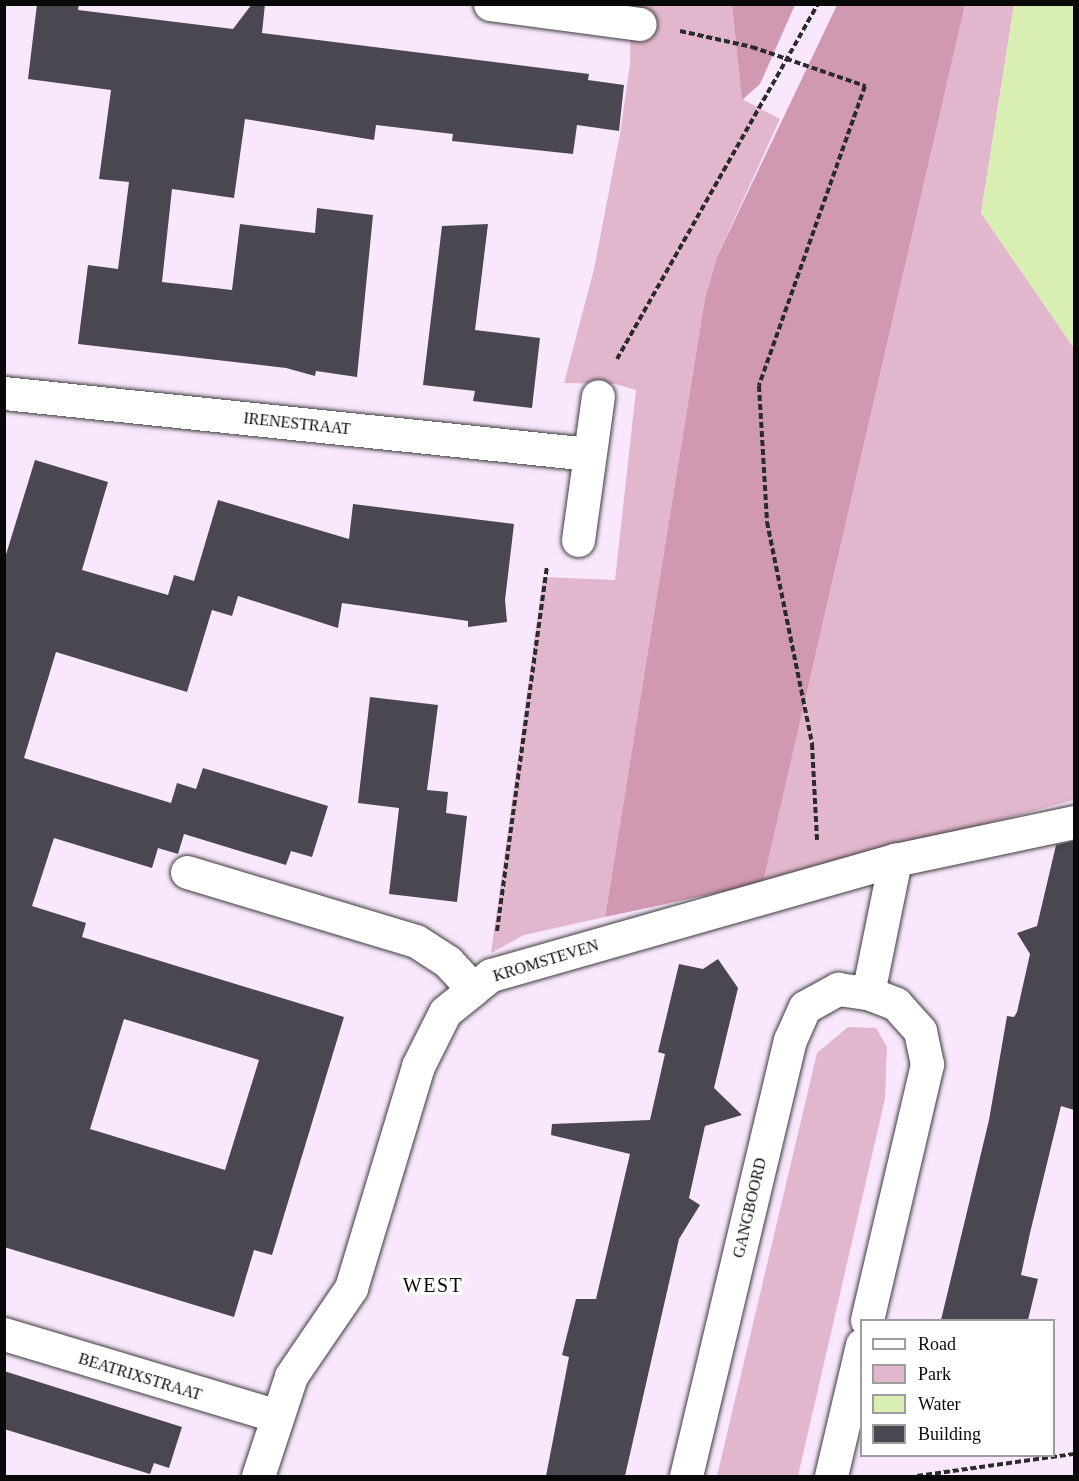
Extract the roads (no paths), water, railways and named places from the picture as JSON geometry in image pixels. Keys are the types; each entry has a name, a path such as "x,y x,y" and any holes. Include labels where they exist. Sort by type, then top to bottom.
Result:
{"street":[{"path":"490,4 640,24"},
{"name":"IRENESTRAAT","path":"4,393 589,454"},
{"path":"578,540 598,396"},
{"name":"KROMSTEVEN","path":"258,1476 291,1376 351,1288 418,1066 445,1012 482,982 895,860 1074,822"},
{"path":"868,993 895,860"},
{"path":"187,872 416,941 482,982"},
{"name":"GANGBOORD","path":"686,1476 790,1040 806,1007 838,989 868,993 896,1004 920,1031 927,1064 867,1319"},
{"name":"BEATRIXSTRAAT","path":"4,1335 277,1416"},
{"path":"831,1476 860,1349"}],"water":[{"path":"1014,5 1074,5 1074,348 981,213"}],"district":[{"name":"WEST","path":"433,1285"}]}
